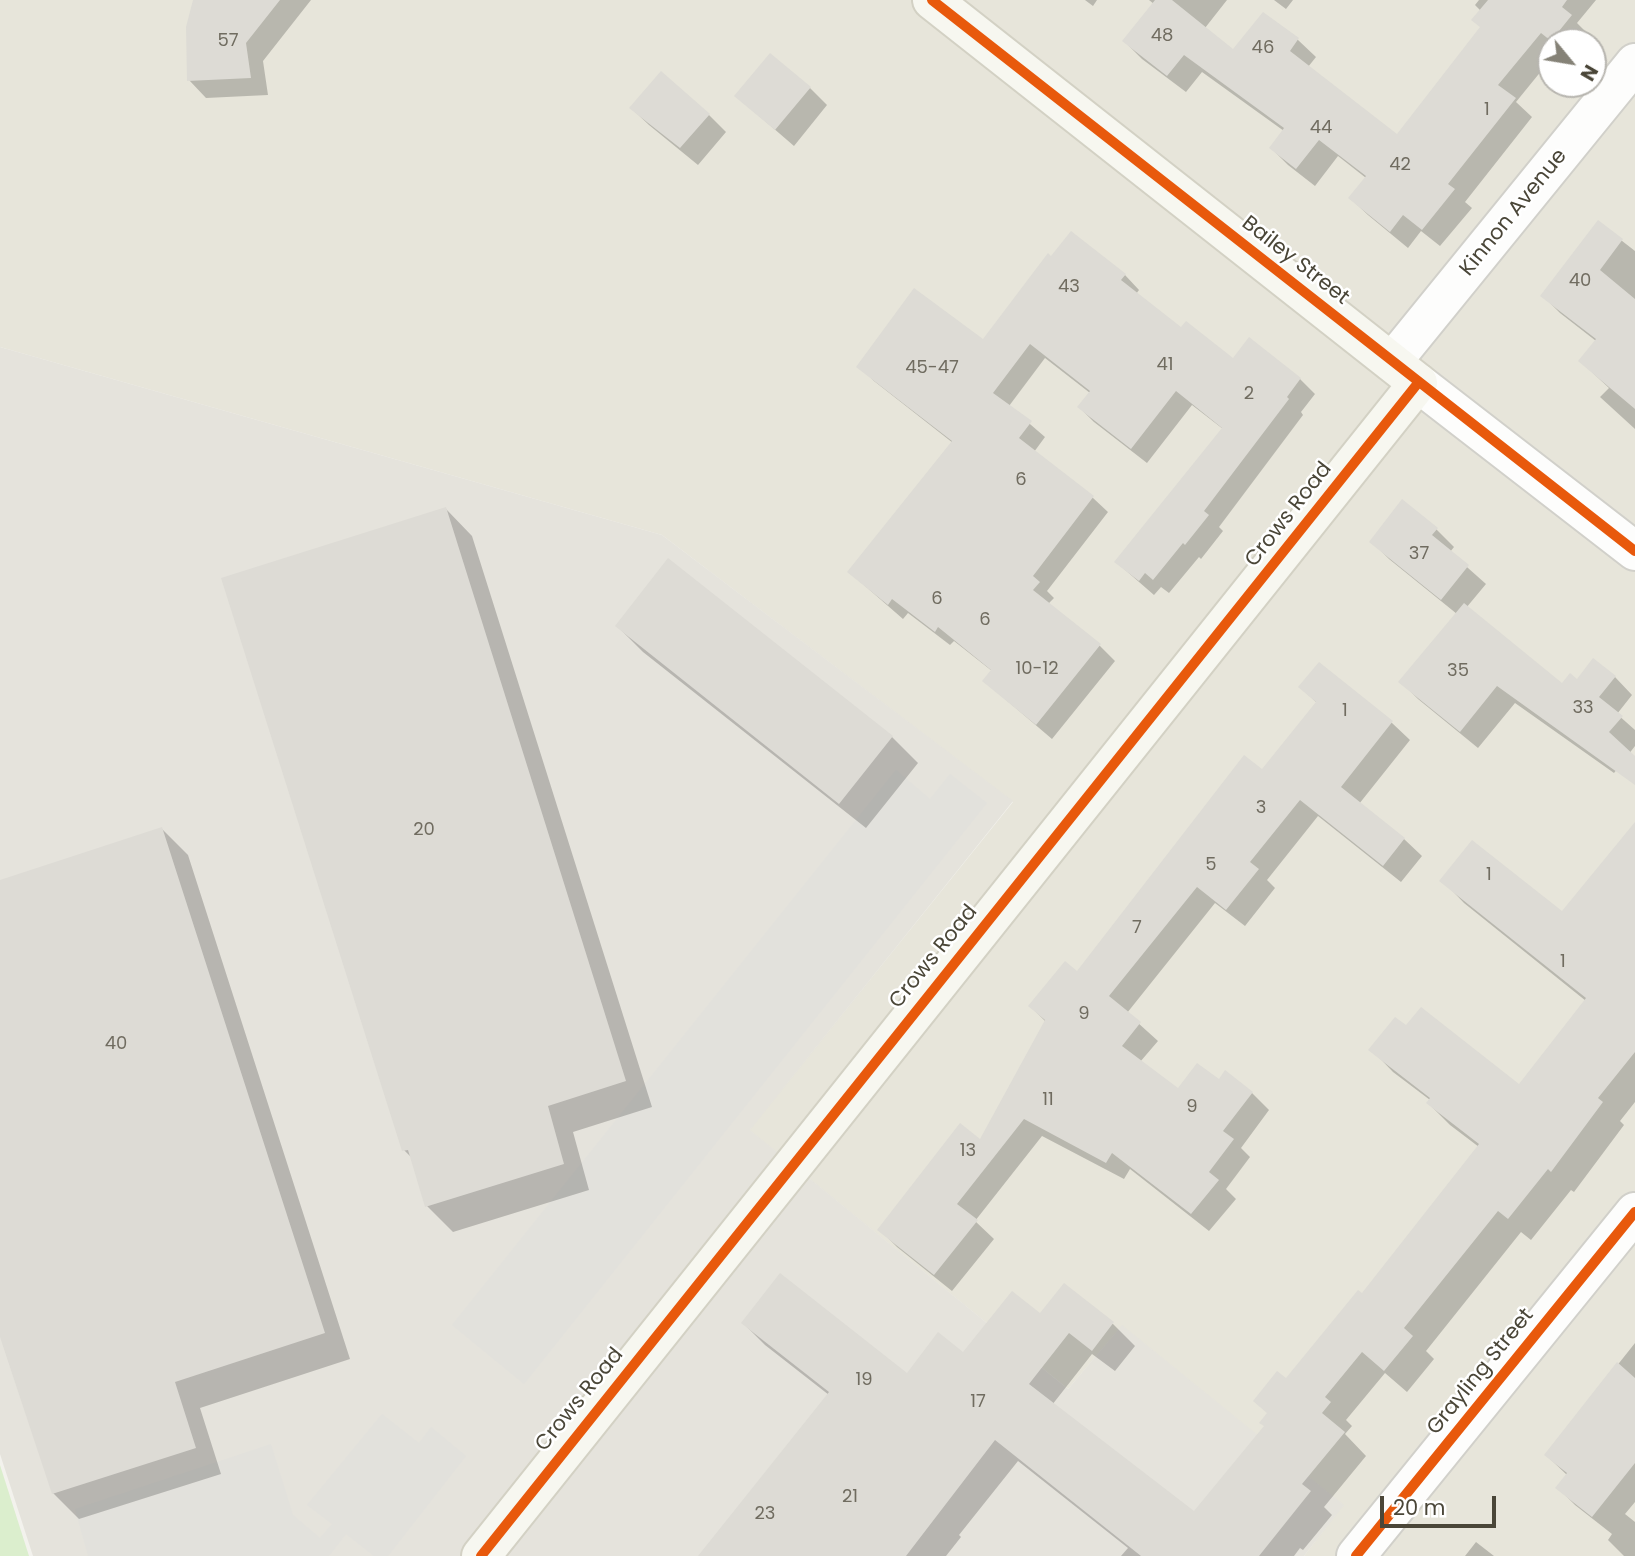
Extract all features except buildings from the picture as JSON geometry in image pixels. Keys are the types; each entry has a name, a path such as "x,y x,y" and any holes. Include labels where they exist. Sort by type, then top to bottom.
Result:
{"street":[{"name":"Bailey Street","path":"932,0 1635,551"},
{"name":"Kinnon Avenue","path":"1405,373 1635,63"},
{"name":"Crows Road","path":"481,1556 1405,373"},
{"name":"Grayling Street","path":"1356,1556 1635,1212"}],"shaded area":[{"path":"0,0 1635,0 1635,1556 1304,1556 1343,1505 1122,1326 1068,1389 749,1130 1013,802 662,535 0,347"},
{"path":"0,347 662,535 1013,801 750,1130 1068,1389 1122,1325 1344,1505 1304,1556 33,1556 0,1454"},
{"path":"896,770 930,799 950,774 987,803 524,1384 452,1325"},
{"path":"382,1414 419,1443 431,1427 466,1456 388,1556 374,1556 346,1534 329,1556 88,1556 75,1509 271,1444 293,1515 320,1538 332,1524 307,1505"}],"green space":[{"path":"0,1465 29,1556 0,1556"}],"cycle path":[{"path":"932,0 1635,551"},
{"path":"481,1556 1418,383"},
{"path":"1356,1556 1635,1212"}]}
